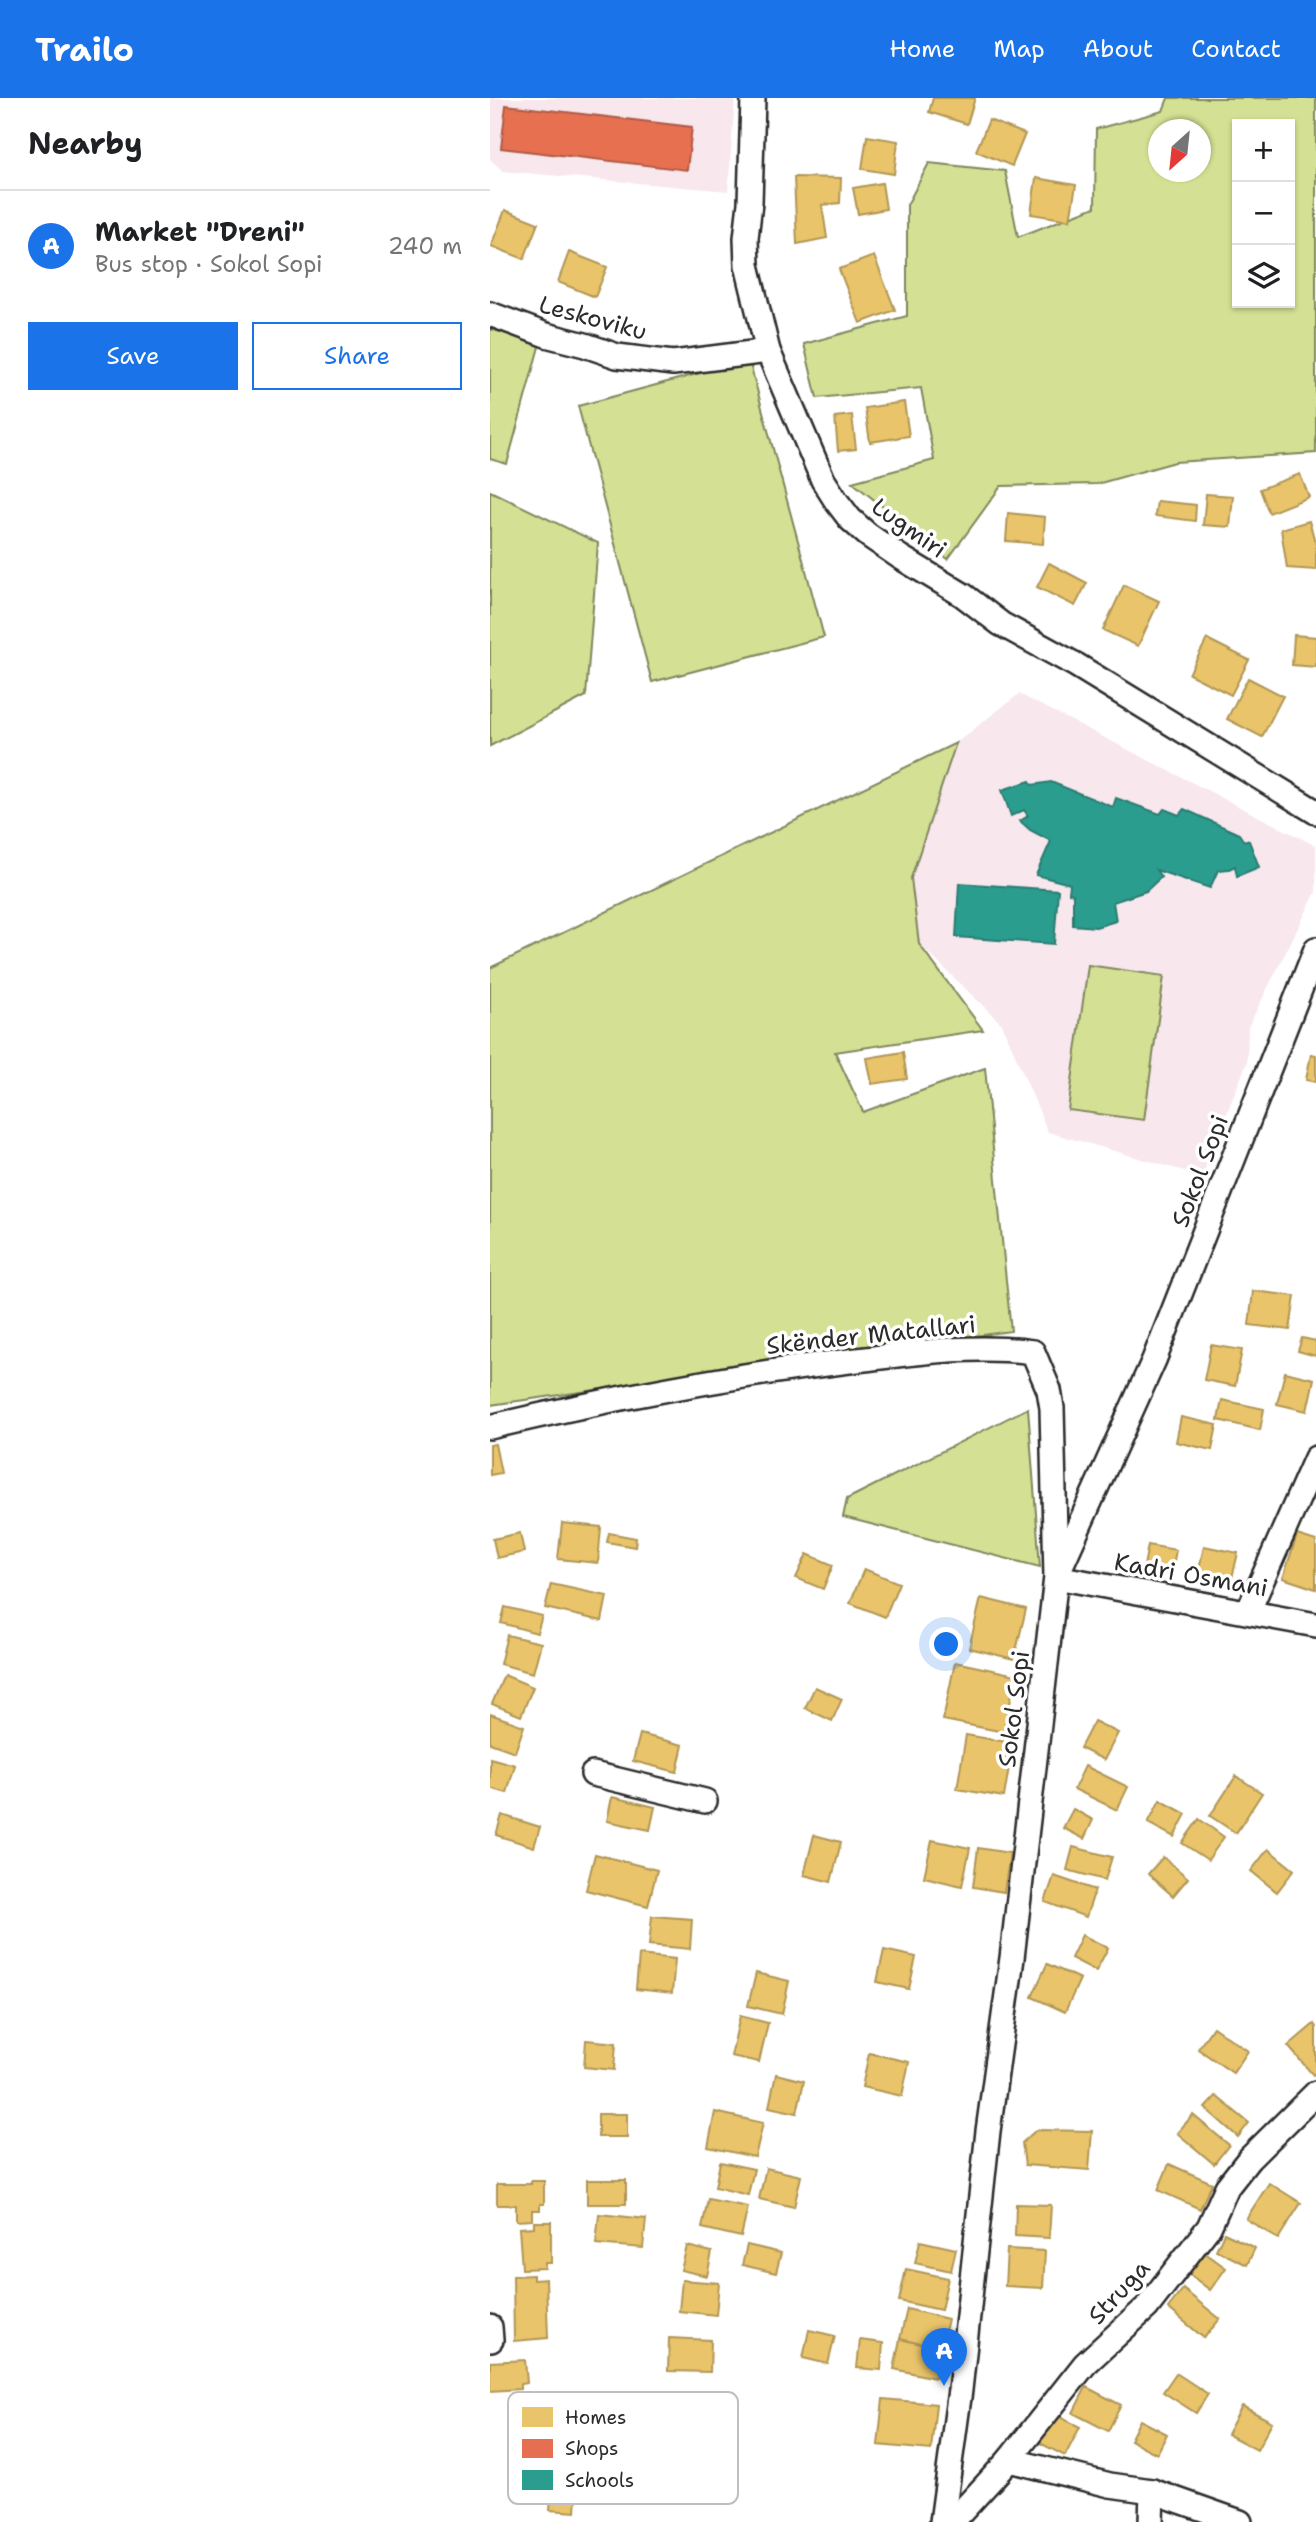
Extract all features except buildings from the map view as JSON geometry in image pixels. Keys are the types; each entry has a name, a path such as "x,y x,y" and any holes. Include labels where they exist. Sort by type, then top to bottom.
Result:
{"street":[{"name":"Lugmiri","path":"754,98 747,265 768,351 823,480 850,519 900,558 963,595 1001,624 1076,665 1316,812"},
{"name":"Leskoviku","path":"490,314 546,335 617,356 673,363 768,351"},
{"name":"Sokol Sopi","path":"942,2522 1056,1577 1154,1360 1316,949"},
{"name":"Skënder Matallari","path":"490,1427 590,1403 792,1368 918,1352 1007,1348 1033,1352 1049,1390 1052,1408 1056,1577"},
{"path":"1248,1612 1316,1458"},
{"name":"Kadri Osmani","path":"1056,1577 1316,1625"},
{"path":"593,1774 705,1801"},
{"name":"Struga","path":"952,2522 1009,2460 1085,2364 1147,2307 1209,2227 1227,2187 1249,2159 1316,2093"},
{"path":"1009,2460 1110,2485 1152,2491 1240,2522"},
{"path":"1151,2522 1152,2491"}],"shaded area":[{"path":"490,98 735,98 728,191 503,171 490,159"},
{"path":"1019,694 1316,846 1316,892 1248,1027 1247,1062 1202,1176 1048,1132 1002,1024 919,944 911,878 956,743"}],"green space":[{"path":"1168,98 1316,98 1316,453 1175,462 1097,484 1001,486 948,559 852,482 934,460 921,388 817,398 804,344 907,316 907,205 929,163 1005,171 1018,237 1095,207 1096,129 1163,111"},
{"path":"490,329 540,343 507,464 490,459"},
{"path":"749,360 824,637 652,682 578,406"},
{"path":"490,491 598,543 586,696 490,746"},
{"path":"956,743 911,878 919,944 983,1030 835,1052 863,1112 985,1068 1011,1331 490,1405 490,968"},
{"path":"1088,965 1164,976 1144,1120 1068,1110"},
{"path":"1028,1408 1040,1567 843,1517 847,1499"}],"place":[{"name":"Market \"Dreni\"","path":"944,2386"}]}
